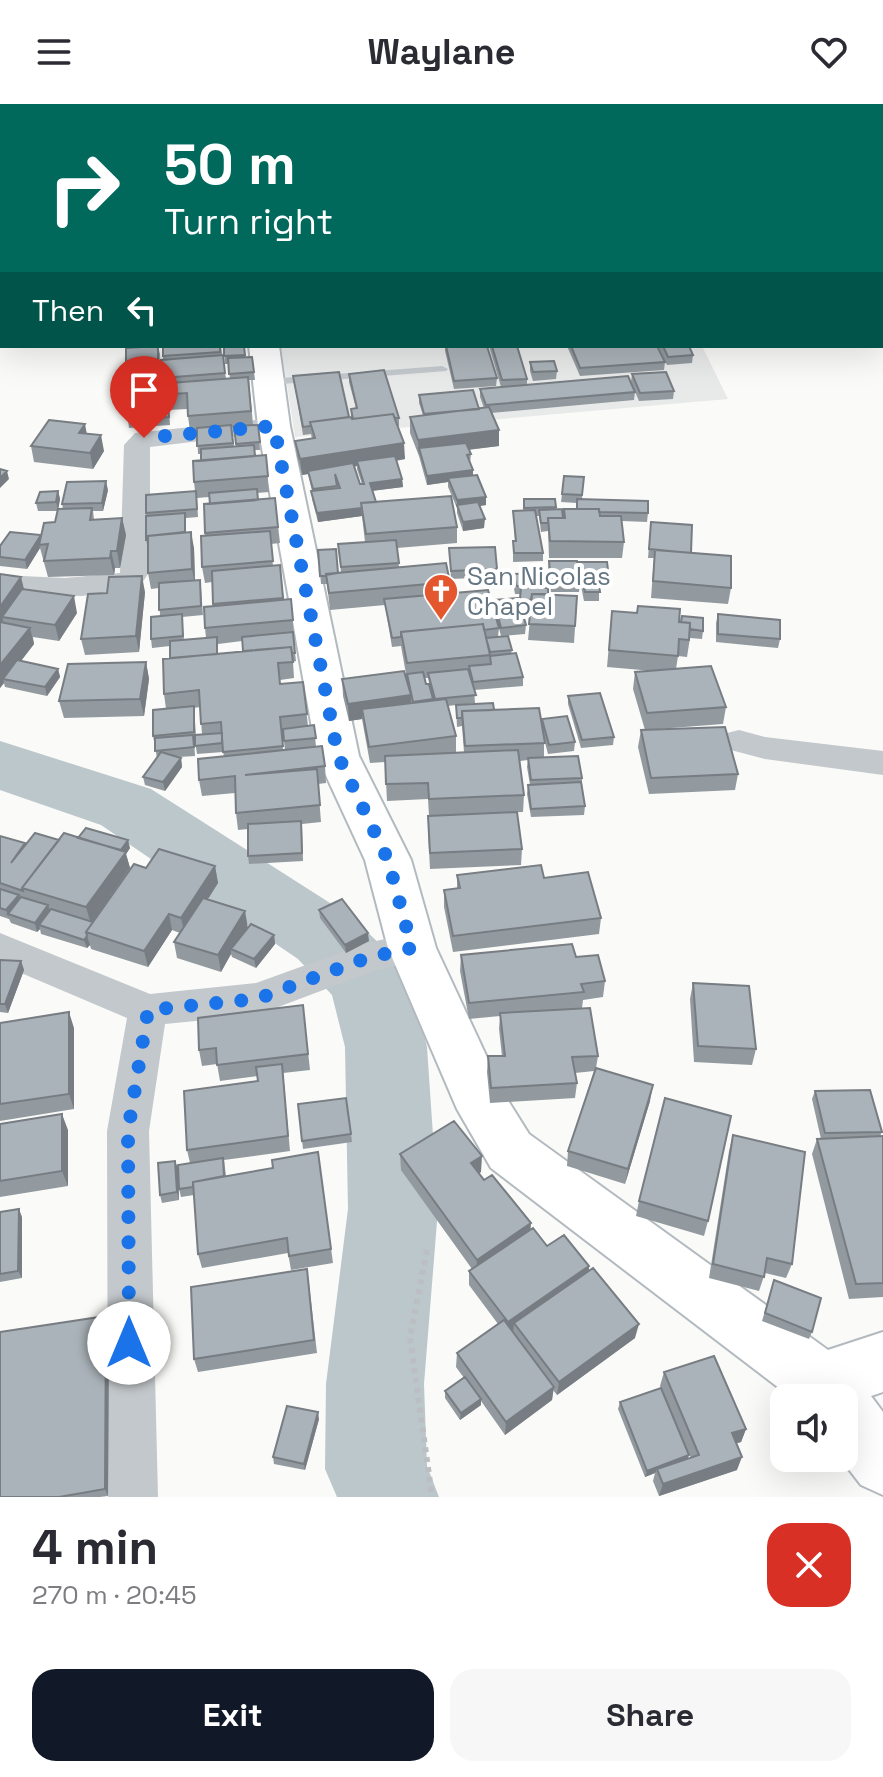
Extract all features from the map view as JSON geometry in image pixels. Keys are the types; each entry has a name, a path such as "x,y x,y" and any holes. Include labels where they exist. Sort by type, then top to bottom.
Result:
{"street":[{"path":"0,584 108,586 130,580 136,571 137,445 144,438 158,436 269,385 338,756 388,860 412,948 484,1109 510,1151 815,1384"},
{"path":"739,741 765,748 883,763"},
{"path":"0,948 148,1010 257,999 367,958 412,948"},
{"path":"133,1497 128,1131 148,1010"},
{"path":"852,1384 883,1362"},
{"path":"858,1430 883,1463"}],"lane":[{"path":"269,385 442,369"}],"path":[{"path":"427,1250 410,1337 432,1497"}],"shaded area":[{"path":"281,348 703,348 728,399 295,437"}],"building":[{"path":"126,348 158,348 158,359 126,361"},
{"path":"163,348 220,348 220,352 163,356"},
{"path":"224,348 244,348 245,355 224,356"},
{"path":"446,348 488,348 497,378 454,381"},
{"path":"493,348 518,348 527,379 502,380"},
{"path":"572,348 658,348 665,362 580,368"},
{"path":"664,348 690,348 693,355 668,357"},
{"path":"223,355 225,373 162,378 161,360"},
{"path":"252,357 254,372 229,374 228,358"},
{"path":"554,361 557,371 533,372 530,362"},
{"path":"158,364 157,387 124,390 125,367"},
{"path":"384,370 399,418 393,414 353,419 351,409 357,408 349,374"},
{"path":"339,372 349,417 310,422 311,426 303,427 293,376"},
{"path":"666,372 674,391 640,393 632,374"},
{"path":"628,376 635,392 486,405 480,389"},
{"path":"248,377 251,411 188,416 187,393 157,395 157,384"},
{"path":"473,390 479,409 424,414 419,395"},
{"path":"168,405 169,417 128,420 128,408"},
{"path":"489,407 499,430 418,440 410,417"},
{"path":"393,414 404,443 300,459 295,441 315,438 310,422"},
{"path":"49,420 85,424 79,433 101,435 90,453 31,446"},
{"path":"231,425 233,443 197,446 197,428"},
{"path":"258,425 260,442 236,444 234,426"},
{"path":"466,443 473,470 427,476 419,448"},
{"path":"254,445 255,456 201,461 201,449"},
{"path":"266,455 268,476 194,482 193,461"},
{"path":"395,456 402,479 370,483 376,502 361,503 362,508 317,513 311,491 340,488 335,474 337,486 313,489 308,471 353,463 360,484 364,484 357,461"},
{"path":"477,475 486,497 457,500 448,478"},
{"path":"564,476 584,477 582,495 562,494"},
{"path":"106,481 102,503 62,504 67,482"},
{"path":"257,489 258,500 210,504 209,493"},
{"path":"58,491 56,502 36,503 40,492"},
{"path":"196,491 197,509 146,513 146,495"},
{"path":"451,496 457,527 366,534 361,503"},
{"path":"275,498 278,527 205,533 204,504"},
{"path":"524,499 555,499 556,507 524,508"},
{"path":"577,499 648,501 648,513 577,509"},
{"path":"478,502 485,519 463,522 457,505"},
{"path":"92,508 90,520 122,518 117,551 111,551 110,558 44,561 48,544 39,545 44,523 55,522 58,509"},
{"path":"562,509 563,518 548,518 548,523 541,523 539,510"},
{"path":"564,509 599,509 600,516 621,516 624,542 550,541 548,518 565,518"},
{"path":"535,510 543,553 514,553 513,511"},
{"path":"185,513 185,532 148,536 146,540 146,516"},
{"path":"651,522 692,525 691,553 649,549"},
{"path":"270,531 273,561 202,567 201,536"},
{"path":"10,532 41,535 25,560 0,557 0,546"},
{"path":"191,532 192,569 148,573 148,536"},
{"path":"396,540 399,563 341,567 338,544"},
{"path":"495,547 497,569 451,571 449,548"},
{"path":"336,549 338,573 320,576 318,550"},
{"path":"655,550 731,556 731,588 653,581"},
{"path":"549,561 577,561 580,584 551,584"},
{"path":"579,562 607,562 609,578 598,578 600,592 585,592"},
{"path":"446,563 450,582 329,593 326,574"},
{"path":"280,565 283,598 213,604 212,571"},
{"path":"538,573 540,584 516,586 514,574"},
{"path":"0,574 21,577 0,607"},
{"path":"142,576 136,636 81,639 88,594 107,593 109,577"},
{"path":"200,580 201,606 159,610 159,583"},
{"path":"521,587 548,588 548,594 532,594 531,600 520,599"},
{"path":"22,589 74,596 55,625 2,617"},
{"name":"San Nicolas Chapel","path":"488,590 499,628 484,630 483,624 401,632 401,637 392,638 384,599"},
{"path":"532,594 577,596 575,626 529,624"},
{"path":"518,598 526,625 501,628 494,600"},
{"path":"291,599 293,620 205,628 204,607"},
{"path":"638,606 680,609 679,622 690,623 689,640 679,639 678,656 609,650 612,611 637,613"},
{"path":"182,614 183,636 151,639 151,617"},
{"path":"718,614 780,620 780,639 718,634"},
{"path":"682,616 703,618 703,631 690,629 690,623 681,622"},
{"path":"0,622 30,628 0,665"},
{"path":"483,624 490,655 407,663 401,632"},
{"path":"293,632 295,653 292,653 291,647 243,651 242,637"},
{"path":"508,636 512,650 490,652 486,638"},
{"path":"217,637 217,654 170,658 170,641"},
{"path":"291,647 293,662 278,663 280,684 303,682 307,714 280,717 283,746 223,752 221,722 201,724 199,690 164,694 163,659"},
{"path":"516,653 523,677 473,682 469,666 491,664 490,656"},
{"path":"17,660 58,669 45,687 3,679"},
{"path":"146,662 140,699 59,701 68,664"},
{"path":"711,666 726,707 647,713 635,672"},
{"path":"468,669 476,695 435,699 428,673"},
{"path":"404,671 411,695 348,704 342,679"},
{"path":"423,672 433,699 413,702 407,674"},
{"path":"600,693 614,737 582,740 568,696"},
{"path":"446,699 456,736 369,747 362,709"},
{"path":"493,703 494,710 462,711 462,718 457,718 456,705"},
{"path":"194,706 194,732 153,736 153,710"},
{"path":"539,708 545,743 465,746 462,711"},
{"path":"567,716 575,742 549,745 542,719"},
{"path":"314,725 316,738 284,741 283,729"},
{"path":"725,727 738,774 651,778 641,730"},
{"path":"222,733 222,743 195,746 195,735"},
{"path":"193,735 194,747 155,751 155,738"},
{"path":"322,746 325,766 245,775 317,769 320,805 236,813 235,776 199,780 198,759"},
{"path":"518,750 524,795 429,799 428,783 386,784 385,756"},
{"path":"161,752 181,758 163,782 143,777"},
{"path":"578,756 582,778 531,780 528,758"},
{"path":"581,782 585,806 531,809 528,785"},
{"path":"517,812 522,849 430,853 428,816"},
{"path":"301,821 302,853 248,856 248,824"},
{"path":"86,828 128,840 121,850 78,838"},
{"path":"35,833 59,840 22,888 23,891 0,883 0,836 25,843 11,863"},
{"path":"64,833 126,852 86,907 22,888"},
{"path":"159,849 215,866 181,918 169,914 144,951 86,932 134,864 146,868"},
{"path":"541,865 544,878 588,872 601,918 453,936 444,890 460,888 457,875"},
{"path":"0,889 19,895 6,910 0,908"},
{"path":"21,897 48,905 35,923 8,914"},
{"path":"203,898 245,911 218,955 174,942"},
{"path":"342,899 368,933 345,945 319,910"},
{"path":"51,909 93,922 84,940 39,925"},
{"path":"251,924 274,935 254,959 231,949"},
{"path":"572,944 576,957 598,955 605,981 581,984 584,992 469,1003 461,955"},
{"path":"0,960 21,961 5,1004 0,1004"},
{"path":"693,983 749,986 756,1049 698,1046"},
{"path":"303,1005 308,1054 217,1065 216,1048 199,1050 198,1018"},
{"path":"590,1008 598,1056 572,1057 577,1083 491,1088 488,1056 505,1056 500,1013"},
{"path":"69,1012 69,1094 0,1104 0,1023"},
{"path":"282,1064 288,1136 187,1150 184,1091 258,1081 256,1067"},
{"path":"596,1068 653,1085 628,1169 568,1151"},
{"path":"870,1090 882,1132 825,1133 815,1091"},
{"path":"346,1098 351,1134 302,1141 298,1104"},
{"path":"665,1098 731,1116 708,1221 639,1201"},
{"path":"62,1114 62,1171 0,1181 0,1124"},
{"path":"454,1121 482,1156 471,1163 484,1180 492,1175 531,1223 477,1260 400,1154"},
{"path":"733,1135 805,1152 792,1264 767,1258 764,1277 713,1264"},
{"path":"883,1136 883,1283 856,1284 817,1139"},
{"path":"318,1152 331,1249 289,1256 287,1238 198,1254 193,1182 273,1168 272,1160"},
{"path":"223,1158 224,1176 193,1182 193,1187 179,1189 178,1165"},
{"path":"175,1161 177,1192 160,1195 158,1163"},
{"path":"19,1209 18,1271 0,1274 0,1212"},
{"path":"533,1228 547,1246 564,1235 589,1266 508,1322 469,1271"},
{"path":"593,1268 639,1324 559,1382 514,1323"},
{"path":"307,1269 314,1340 194,1359 191,1287"},
{"path":"774,1280 821,1298 812,1332 765,1313"},
{"path":"106,1316 105,1489 59,1497 0,1497 0,1332"},
{"path":"504,1320 554,1387 506,1422 457,1353"},
{"path":"714,1356 746,1429 732,1433 742,1457 663,1484 657,1469 699,1455 664,1372"},
{"path":"465,1377 481,1399 461,1413 445,1391"},
{"path":"661,1388 689,1455 647,1471 620,1402"},
{"path":"287,1406 318,1412 304,1464 273,1457"}],"waterway":[{"path":"0,765 126,807 325,938 364,978 379,1014 386,1047 393,1209 375,1384 376,1469 388,1497"}],"place":[{"name":"San Nicolas Chapel","path":"441,622"}],"route":[{"path":"129,1343 128,1131 148,1010 257,999 367,958 412,948 388,860 338,756 274,426 144,438"}]}
